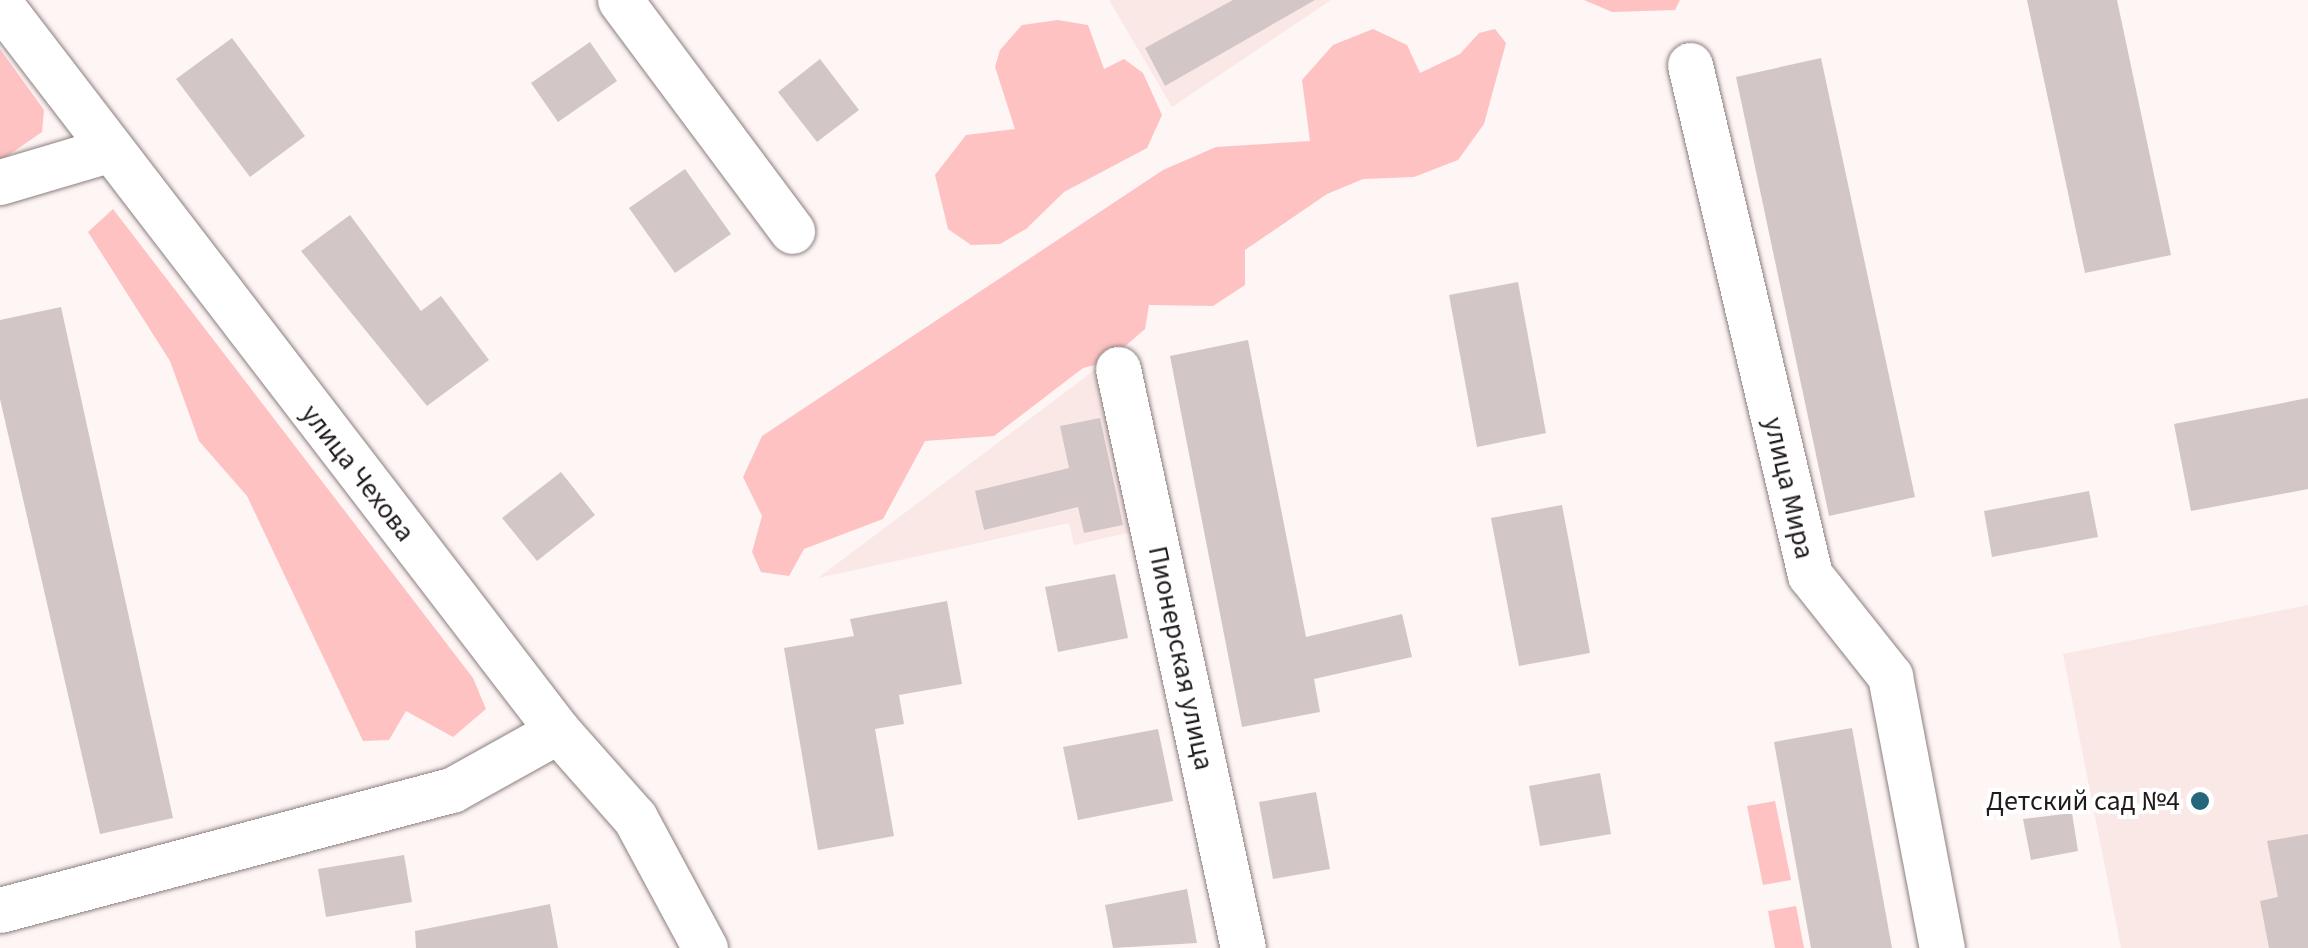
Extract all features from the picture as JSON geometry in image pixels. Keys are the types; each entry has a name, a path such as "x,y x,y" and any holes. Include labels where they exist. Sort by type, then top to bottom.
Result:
{"street":[{"path":"620,0 792,231"},
{"name":"улица Чехова","path":"0,4 108,150 558,732 636,818 705,948"},
{"name":"улица Мира","path":"1690,64 1810,575 1890,676 1942,948"},
{"path":"0,182 108,150"},
{"name":"Пионерская улица","path":"1118,369 1244,948"},
{"path":"0,910 452,790 558,732"}],"shaded area":[{"path":"1109,0 1331,0 1172,107"},
{"path":"1584,0 1680,0 1675,10 1612,12"},
{"path":"1058,20 1088,25 1104,69 1124,59 1143,73 1162,115 1147,148 1064,192 1026,229 1000,244 971,245 948,229 935,175 966,135 1015,129 995,67 1000,50 1022,25"},
{"path":"1373,29 1407,45 1420,73 1460,54 1479,33 1495,29 1506,43 1484,124 1458,160 1414,177 1363,179 1327,194 1245,250 1245,285 1213,306 1149,305 1145,329 1107,362 1083,368 994,436 925,441 883,519 804,549 789,576 761,572 752,552 762,516 743,477 762,436 1163,170 1216,147 1310,141 1302,80 1333,45"},
{"path":"0,49 44,110 42,132 0,161"},
{"path":"113,209 473,678 486,709 453,737 406,711 389,740 363,741 247,496 199,441 170,361 88,232"},
{"path":"1096,369 1132,532 1074,545 1069,523 818,578"},
{"name":"Детский сад №4","path":"2308,605 2308,948 2121,948 2063,654"},
{"path":"1775,801 1791,880 1763,885 1747,806"},
{"path":"1796,906 1804,948 1775,948 1768,911"}],"building":[{"path":"1233,0 1315,0 1165,86 1145,48"},
{"path":"2027,0 2117,0 2171,255 2085,273"},
{"path":"232,38 305,136 250,177 176,79"},
{"path":"590,42 617,81 558,122 531,83"},
{"path":"1821,58 1915,497 1829,516 1736,77"},
{"path":"820,59 859,110 817,142 778,92"},
{"path":"685,169 731,234 675,273 629,208"},
{"path":"350,215 421,311 441,296 489,360 427,406 301,251"},
{"path":"1518,282 1546,433 1477,447 1449,295"},
{"path":"61,307 173,818 100,834 0,399 0,320"},
{"path":"1248,340 1306,637 1402,614 1412,657 1314,679 1320,712 1242,727 1170,356"},
{"path":"2308,398 2308,489 2191,511 2174,424"},
{"path":"1100,418 1123,525 1084,533 1078,507 984,530 975,491 1069,468 1060,426"},
{"path":"561,472 595,515 537,561 502,518"},
{"path":"2089,491 2098,537 1992,557 1984,511"},
{"path":"1562,505 1590,653 1519,666 1491,518"},
{"path":"1115,574 1128,638 1058,652 1045,587"},
{"path":"947,601 962,684 899,695 904,724 875,729 894,836 818,850 784,648 854,636 850,619"},
{"path":"1852,728 1892,948 1811,948 1774,742"},
{"path":"1158,729 1173,801 1078,820 1063,747"},
{"path":"1600,773 1611,834 1540,846 1529,786"},
{"path":"1316,792 1330,869 1273,879 1259,802"},
{"path":"2072,813 2078,851 2031,860 2023,819"},
{"path":"2308,834 2308,948 2269,948 2260,901 2278,897 2267,841"},
{"path":"404,855 412,902 326,917 318,869"},
{"path":"1187,889 1197,943 1113,948 1105,905"},
{"path":"550,904 558,948 416,948 415,931"}],"place":[{"name":"Детский сад №4","path":"2200,801"}]}
